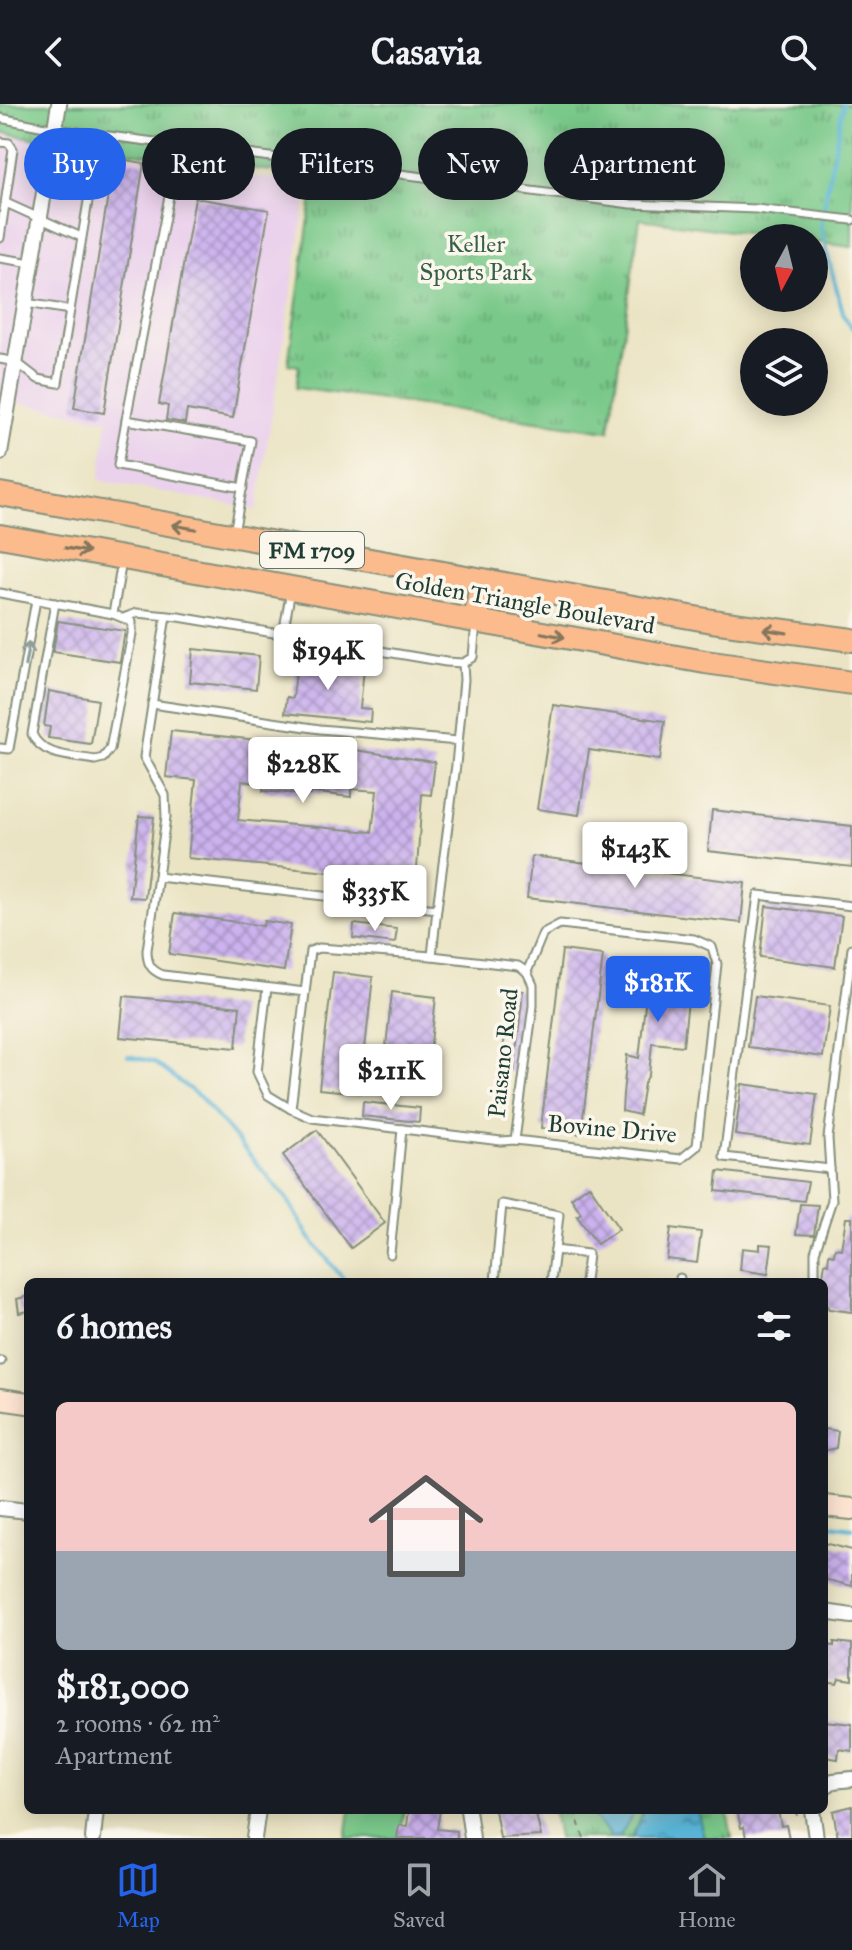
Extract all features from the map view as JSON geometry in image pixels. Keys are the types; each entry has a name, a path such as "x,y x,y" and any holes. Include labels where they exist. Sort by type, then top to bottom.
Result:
{"main road":[{"name":"Golden Triangle Boulevard","path":"0,494 712,621 852,640"},
{"name":"Golden Triangle Boulevard","path":"0,536 705,662 852,683"},
{"path":"476,620 481,580"}],"street":[{"path":"55,128 59,104"},
{"path":"0,453 43,200"},
{"path":"0,1399 24,1402"},
{"path":"828,1506 852,1509"},
{"path":"0,1508 24,1511"},
{"path":"828,1613 852,1616"},
{"path":"828,1784 852,1779"},
{"path":"93,1838 96,1814"},
{"path":"254,1838 257,1814"},
{"path":"469,1814 472,1838"},
{"path":"813,1814 816,1838"}],"lane":[{"path":"0,118 50,128"},
{"path":"0,142 9,143 13,149 0,238"},
{"path":"255,154 631,204 756,209 852,220"},
{"path":"0,359 16,362 38,379 58,383 88,200"},
{"path":"168,200 118,465 243,488"},
{"path":"6,203 81,237"},
{"path":"0,258 32,263"},
{"path":"26,303 70,310"},
{"path":"126,420 251,441 233,536"},
{"path":"113,614 123,558"},
{"path":"283,634 292,588"},
{"path":"0,593 36,600 55,603 113,614 132,622 110,749 103,758 95,760 45,750 37,745 32,734 55,603"},
{"path":"0,748 9,749 36,600"},
{"path":"126,617 137,613 166,616 463,663 473,657 476,620"},
{"path":"166,616 144,757 165,795 166,817 147,960 151,969 163,975 305,992"},
{"path":"432,956 458,741 463,663"},
{"path":"152,704 320,729 458,741"},
{"path":"158,877 437,909"},
{"path":"830,1169 724,1157 758,895 852,906"},
{"name":"Bovine Drive","path":"291,1109 312,1118 681,1159 697,1146 717,964 712,947 694,939 560,924 543,933 527,972"},
{"path":"267,988 257,1072 268,1095 291,1109 310,951 319,948 432,956 518,966 527,972"},
{"path":"815,1278 815,1252 832,1200 828,1138 852,948"},
{"name":"Paisano Road","path":"515,1140 533,1006 533,985 527,972"},
{"path":"390,1254 402,1129"},
{"path":"495,1278 502,1204 559,1215 552,1278"},
{"path":"555,1250 588,1254 585,1278"}],"path":[{"path":"575,1814 584,1838"},
{"path":"796,1814 800,1829"}],"shaded area":[{"path":"0,134 24,138 24,200 126,200 126,155 142,158 142,200 255,200 255,176 271,179 271,200 306,200 257,510 100,480 107,420 0,399"}],"green space":[{"name":"Keller Sports Park","path":"0,104 852,104 852,247 828,244 828,224 740,224 740,232 640,219 609,431 296,388 299,366 288,364 312,200 402,200 402,128 271,128 271,171 255,169 255,128 142,128 142,154 126,152 126,128 24,128 24,137 0,132"},
{"path":"349,1814 403,1814 400,1838 346,1838"},
{"path":"554,1814 728,1814 732,1838 558,1838"}],"water":[{"path":"590,1814 633,1814 619,1838 610,1838"},
{"path":"642,1814 698,1814 704,1838 632,1838"}],"building":[{"path":"126,160 142,163 104,413 74,408 107,200 126,200"},
{"path":"195,200 269,210 233,418 187,410 185,423 166,420 168,406 159,404"},
{"path":"58,621 125,631 120,662 53,652"},
{"path":"193,649 259,656 256,689 190,682"},
{"path":"297,661 364,668 360,708 371,709 370,722 285,713 287,697 293,698"},
{"path":"49,691 98,700 91,744 48,738 50,727 44,726"},
{"path":"553,705 665,721 660,760 589,750 579,815 537,809"},
{"path":"171,731 355,750 435,762 431,795 422,794 416,884 389,882 389,878 188,858 196,780 166,777","holes":["242,781 264,784 263,791 310,795 310,792 351,797 351,789 377,791 372,832 238,820"]},
{"path":"712,810 852,826 852,867 708,851"},
{"path":"139,816 154,817 145,898 130,897"},
{"path":"532,856 745,883 741,923 527,898"},
{"path":"766,906 842,916 835,967 760,957"},
{"path":"175,913 263,926 264,921 291,925 284,971 169,954"},
{"path":"354,924 397,929 395,943 353,938"},
{"path":"562,950 603,955 581,1134 541,1128"},
{"path":"650,960 692,965 683,1046 652,1043 649,1075 644,1083 639,1115 622,1111 623,1094 627,1055 639,1058"},
{"path":"333,972 373,977 360,1093 319,1089"},
{"path":"510,989 523,991 514,1072 501,1070"},
{"path":"392,992 436,997 430,1052 406,1049 406,1057 385,1055"},
{"path":"124,996 240,1007 236,1048 120,1037"},
{"path":"755,996 830,1006 823,1057 748,1047"},
{"path":"742,1084 817,1094 810,1145 735,1135"},
{"path":"363,1102 420,1108 419,1122 362,1116"},
{"path":"317,1130 385,1223 351,1248 283,1155"},
{"path":"718,1171 808,1182 804,1201 716,1191"},
{"path":"589,1185 619,1229 597,1244 577,1216 581,1213 571,1198"},
{"path":"800,1204 818,1205 814,1235 796,1234"},
{"path":"846,1218 852,1218 852,1312 829,1309 828,1278 823,1278 829,1254 834,1255 835,1248 841,1249"},
{"path":"671,1228 701,1232 697,1263 667,1259"},
{"path":"760,1244 772,1245 768,1274 740,1270 742,1248 760,1250"},
{"path":"24,1297 24,1312 19,1313 17,1299"},
{"path":"828,1430 838,1431 836,1448 828,1450"},
{"path":"828,1544 852,1550 852,1586 828,1580"},
{"path":"834,1642 852,1644 852,1680 839,1678 837,1683 828,1682 828,1645 834,1646"},
{"path":"828,1721 852,1724 852,1751 839,1749 838,1759 828,1758"},
{"path":"852,1806 852,1838 838,1838 833,1811"},
{"path":"408,1814 439,1814 437,1829 457,1831 457,1838 397,1838 399,1825 407,1826"},
{"path":"496,1814 536,1814 541,1836 500,1838"},
{"path":"738,1814 779,1814 781,1826 786,1825 789,1838 746,1838 744,1827 741,1828"}],"waterway":[{"path":"843,104 820,227 844,316 852,328"},
{"path":"128,1056 154,1062 201,1098 287,1199 309,1237 343,1278"},
{"path":"828,1525 852,1528"}]}
